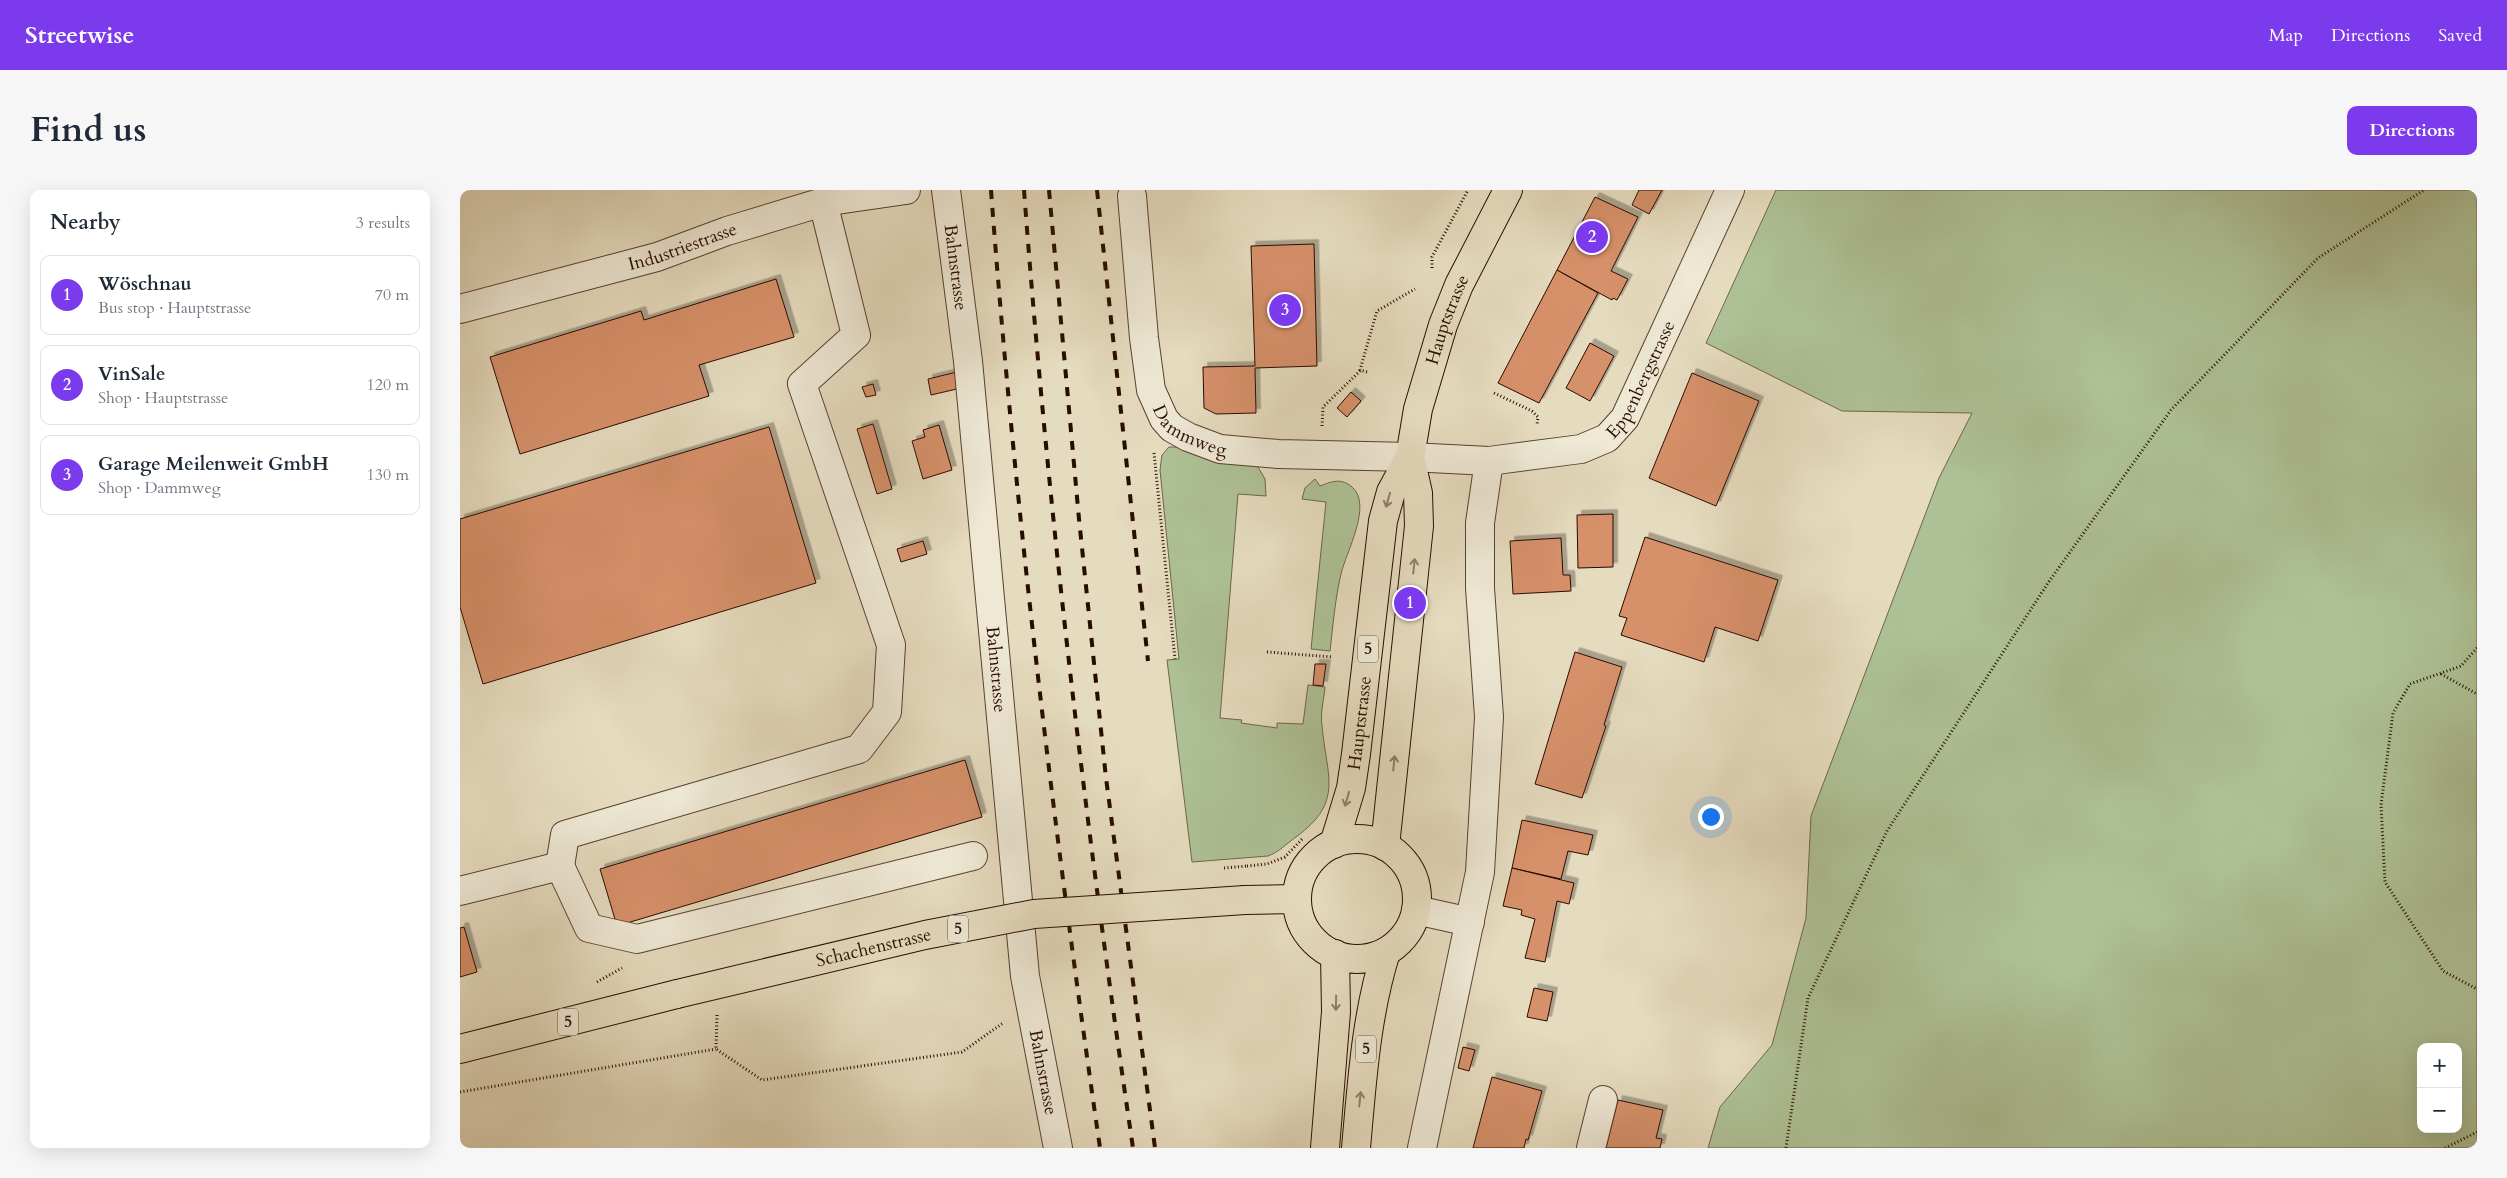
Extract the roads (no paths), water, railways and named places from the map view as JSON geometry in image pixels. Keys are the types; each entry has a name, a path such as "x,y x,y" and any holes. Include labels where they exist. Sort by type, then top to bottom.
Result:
{"main road":[{"name":"Hauptstrasse","path":"1334,844 1351,788 1383,521 1391,492 1410,456 1418,409 1443,324 1459,285 1508,190"},
{"name":"Hauptstrasse","path":"1385,846 1419,526 1418,493 1410,456"},
{"path":"1351,839 1369,840 1385,846 1400,857 1411,873 1416,891 1416,910 1410,927 1400,941 1386,952 1369,958 1352,959 1334,954 1322,947 1308,932 1299,913 1297,898 1300,881 1307,866 1319,853 1334,844 1351,839"},
{"name":"Schachenstrasse","path":"460,1050 676,994 925,935 1034,914 1297,898"},
{"name":"5","path":"1356,1148 1368,1026 1376,985 1386,952"},
{"name":"5","path":"1325,1148 1336,1012 1334,954"}],"street":[{"name":"Industriestrasse","path":"460,309 657,257 727,231 823,202 906,190"},
{"name":"Bahnstrasse","path":"946,190 968,361 1025,976 1058,1148"},
{"name":"Eppenbergstrasse","path":"1410,456 1490,461 1581,449 1607,438 1625,418 1730,190"},
{"name":"Dammweg","path":"1132,196 1149,378 1158,409 1172,428 1220,449 1278,454 1410,456"},
{"path":"823,202 856,335 802,384 891,645 887,712 859,749 565,835 560,866 589,928 638,939 973,856"},
{"path":"1422,1148 1480,872 1490,717 1480,588 1480,523 1490,461"},
{"path":"460,891 560,866"},
{"path":"1416,910 1470,922"},
{"path":"1591,1148 1603,1100"}],"railway":[{"path":"991,190 1012,430 1037,670 1100,1148"},
{"path":"1024,190 1045,430 1070,670 1084,790 1133,1148"},
{"path":"1049,190 1079,519 1106,778 1155,1148"},
{"path":"1097,190 1148,661"}],"place":[{"name":"VinSale","path":"1592,237"},
{"name":"Garage Meilenweit GmbH","path":"1285,310"},
{"name":"Wöschnau","path":"1410,603"}]}
